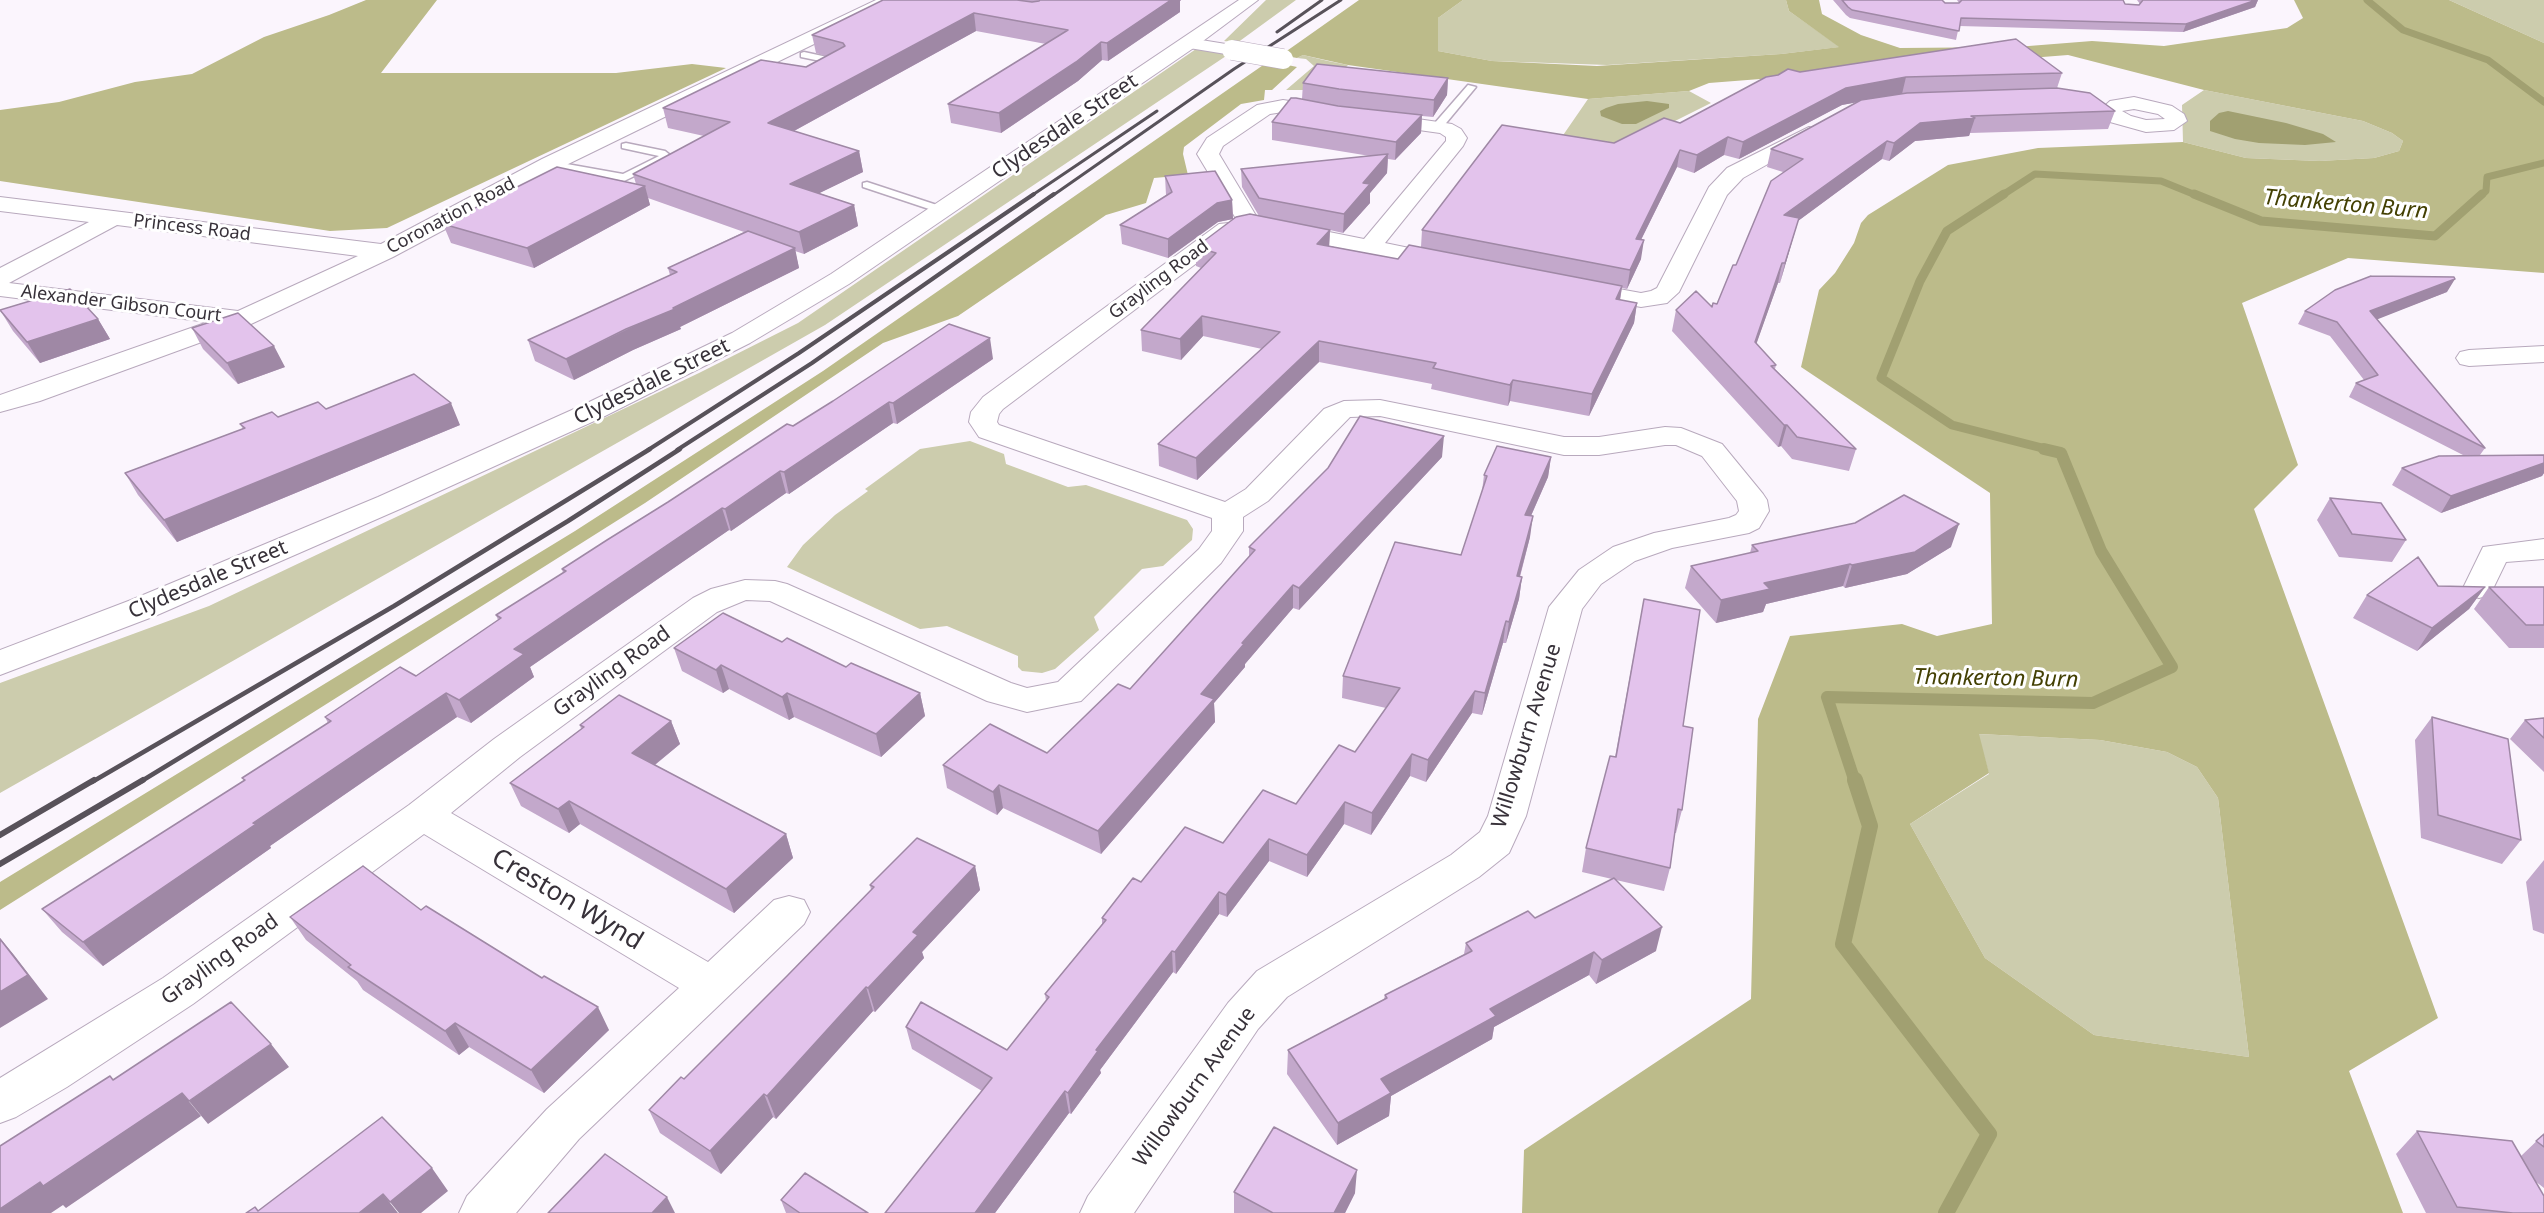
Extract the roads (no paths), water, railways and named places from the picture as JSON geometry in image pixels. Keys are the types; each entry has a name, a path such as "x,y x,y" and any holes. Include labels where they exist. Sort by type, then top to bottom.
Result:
{"street":[{"name":"Coronation Road","path":"0,404 242,319 385,252 550,164 890,0"},
{"name":"Clydesdale Street","path":"0,663 154,604 389,503 593,411 741,338 794,308 942,210 1102,100 1189,44 1250,0"},
{"path":"1189,44 1283,59"},
{"path":"1250,224 1208,154 1214,142 1256,113 1272,107 1296,107 1355,117 1438,126 1454,133 1457,138 1456,142 1370,247"},
{"path":"1551,283 1630,299 1658,298 1668,292 1717,192 1734,173 1828,122"},
{"name":"Princess Road","path":"0,204 385,252"},
{"name":"Alexander Gibson Court","path":"0,278 112,219"},
{"name":"Grayling Road","path":"0,1102 51,1073 178,991 423,815 507,748 705,605 723,596 745,591 776,591 999,692 1027,700 1069,692 1210,556 1227,531 1228,513 989,431 983,422 985,412 993,403 1227,229 1250,224 1472,267"},
{"name":"Alexander Gibson Court","path":"0,289 242,319"},
{"path":"2469,358 2544,354"},
{"name":"Willowburn Avenue","path":"1105,1213 1243,1016 1272,984 1466,867 1495,842 1507,816 1566,607 1590,577 1624,554 1665,540 1738,526 1748,521 1754,511 1752,500 1712,450 1681,437 1665,436 1581,447 1380,408 1344,409 1334,415 1257,495 1228,513"},
{"path":"2479,588 2494,554 2544,549"},
{"name":"Creston Wynd","path":"423,815 711,985"},
{"path":"484,1213 563,1125 789,912"}],"lane":[{"path":"804,55 842,64 831,71"},
{"path":"746,70 769,74"},
{"path":"1438,126 1471,87"},
{"path":"550,164 624,178 664,158 665,155 626,146"},
{"path":"867,185 942,210"}],"waterway":[{"name":"Thankerton Burn","path":"2367,0 2403,30 2488,60 2544,102"},
{"name":"Thankerton Burn","path":"2480,196 2486,191 2487,177 2544,163"},
{"name":"Thankerton Burn","path":"2001,196 2035,174 2161,181 2198,196"},
{"name":"Thankerton Burn","path":"2004,194 1947,231 1920,281 1881,378 1952,425 2050,450"},
{"name":"Thankerton Burn","path":"2194,194 2261,221 2435,236 2482,194"},
{"name":"Thankerton Burn","path":"1855,782 1827,697 2093,703 2172,667 2101,551 2061,453 2044,449"},
{"name":"Thankerton Burn","path":"1855,780 1870,826 1843,944 1989,1134 1946,1213"}],"railway":[{"path":"1277,32 1322,0"},
{"path":"1052,196 1234,69 1341,0"},
{"path":"1031,196 1157,111"},
{"path":"648,450 799,353 1034,194"},
{"path":"677,450 812,363 1054,194"},
{"path":"92,782 394,606 650,449"},
{"path":"140,782 568,521 680,449"},
{"path":"0,835 94,780"},
{"path":"0,864 143,780"}]}
